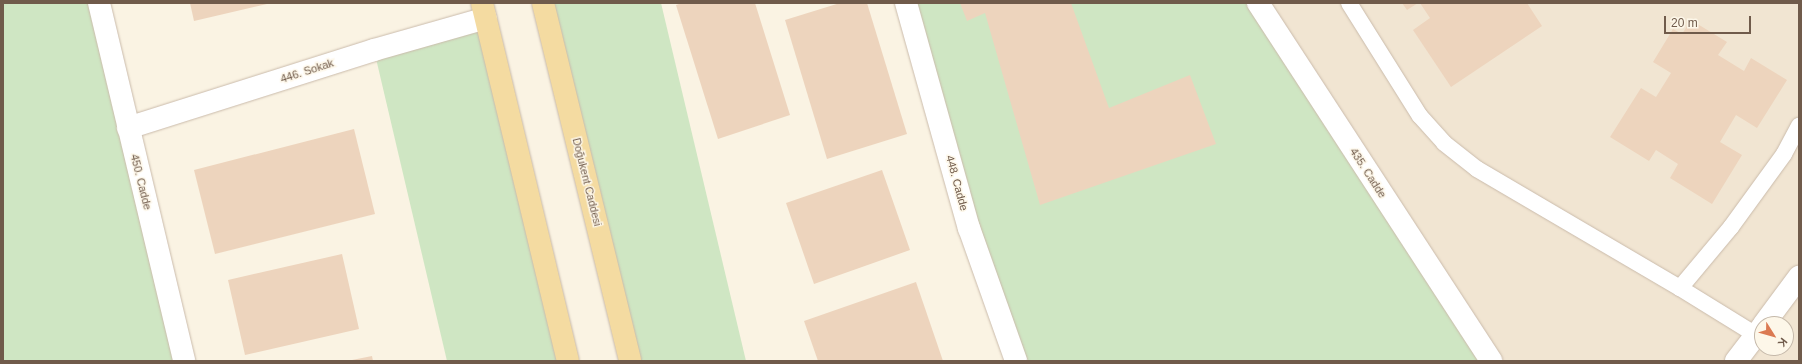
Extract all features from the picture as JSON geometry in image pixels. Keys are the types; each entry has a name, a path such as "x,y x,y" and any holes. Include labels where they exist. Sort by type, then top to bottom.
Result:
{"main road":[{"name":"Doğukent Caddesi","path":"543,3 630,361"},
{"path":"484,11 568,361"}],"street":[{"name":"450. Cadde","path":"99,3 184,361"},
{"name":"448. Cadde","path":"906,3 969,228 1016,361"},
{"name":"435. Cadde","path":"1258,3 1478,343"},
{"name":"446. Sokak","path":"128,128 374,50 484,11"},
{"path":"1770,316 1799,277"},
{"path":"1736,361 1754,338"},
{"path":"1478,343 1491,361"},
{"path":"1478,343 1499,361"}],"lane":[{"path":"1349,3 1420,116 1444,143 1477,170 1680,288 1754,325"},
{"path":"1680,288 1740,215 1784,154 1799,126"}],"shaded area":[{"path":"1258,3 1799,3 1799,361 1499,361"}],"green space":[{"path":"3,3 99,3 184,361 3,361"},
{"path":"543,3 661,3 746,361 634,361"},
{"path":"906,3 1258,3 1491,361 1016,361"},
{"path":"486,18 568,361 447,361 374,50"}],"building":[{"path":"190,3 267,3 267,4 194,21"},
{"path":"682,3 755,3 790,115 718,139 676,5"},
{"path":"840,3 867,3 907,134 827,159 785,20"},
{"path":"960,3 1071,3 1109,108 1190,75 1216,144 1040,205 985,13 967,21"},
{"path":"1402,3 1418,3 1407,10"},
{"path":"1420,3 1527,3 1542,26 1451,87 1413,30 1430,18"},
{"path":"1691,20 1727,42 1718,55 1744,71 1751,58 1787,80 1757,128 1736,115 1720,142 1742,155 1712,204 1670,178 1678,164 1656,150 1649,161 1610,137 1641,88 1656,97 1671,73 1653,62 1673,29 1682,34"},
{"path":"354,129 375,214 215,254 194,170"},
{"path":"882,170 910,250 814,284 786,203"},
{"path":"342,254 359,329 245,355 228,280"},
{"path":"916,282 943,361 818,361 804,321"},
{"path":"372,356 373,361 352,361 352,360"}]}
